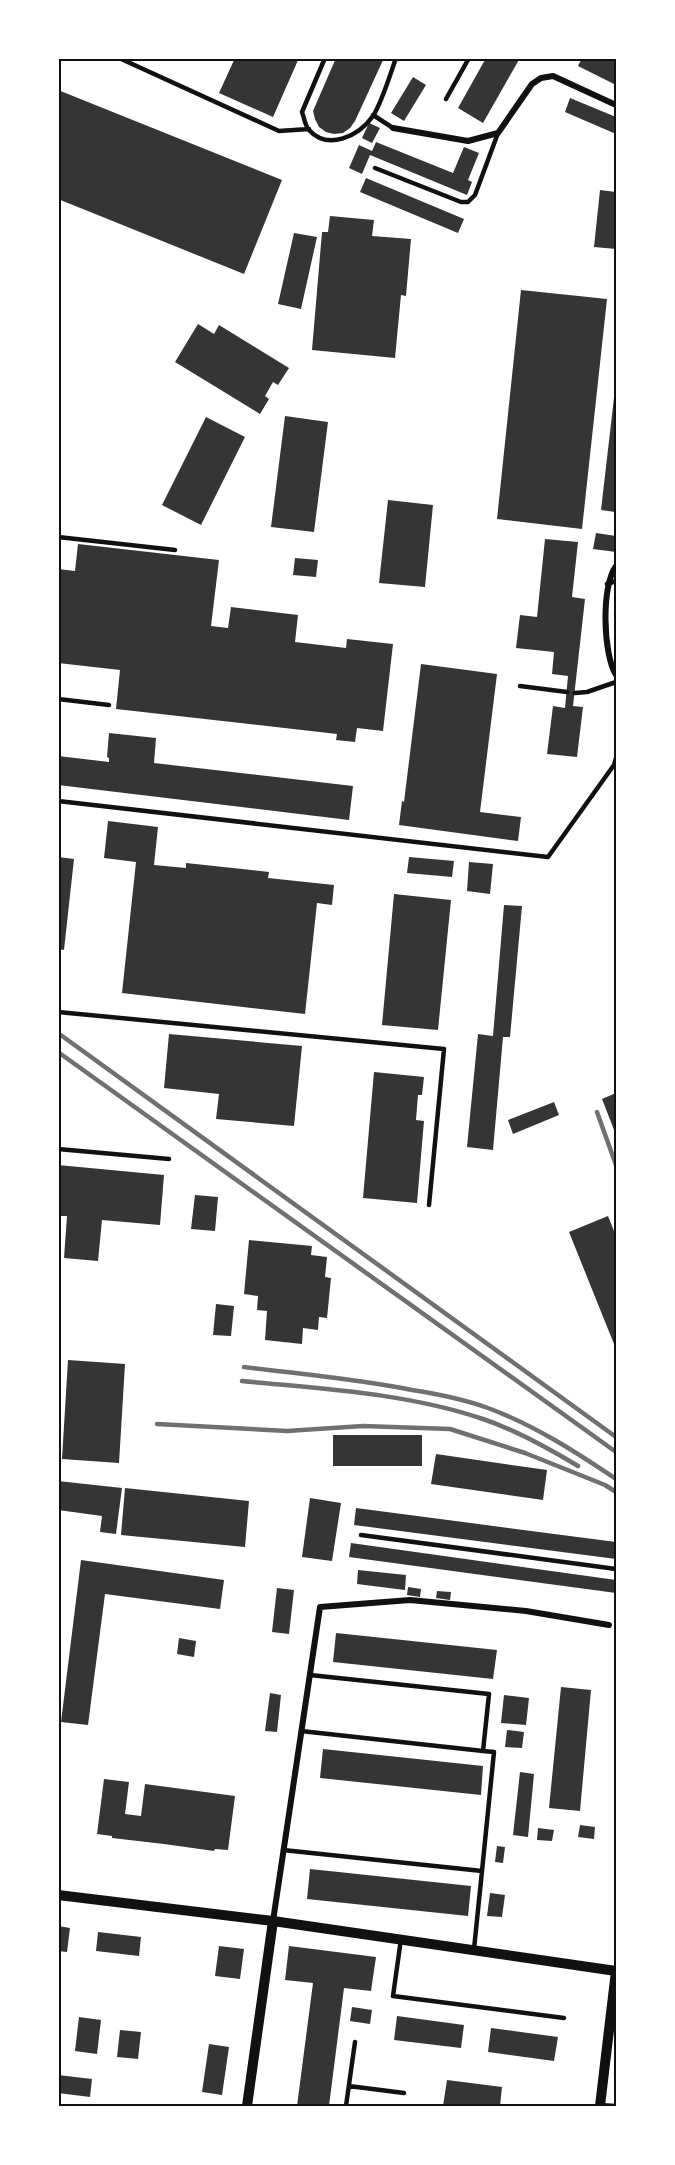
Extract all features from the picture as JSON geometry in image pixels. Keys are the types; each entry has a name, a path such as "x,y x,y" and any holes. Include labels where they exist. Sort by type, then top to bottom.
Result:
{"street":[{"path":"393,128 468,141 498,133 532,84 541,78 553,76 616,105"},
{"path":"616,566 607,584 605,605 609,657 616,675"},
{"path":"247,2106 320,1607 410,1600 526,1611 609,1624"},
{"path":"58,1895 273,1921 616,1970 600,2105"}],"lane":[{"path":"119,58 279,131 309,129"},
{"path":"325,58 302,112 309,129 327,141 345,139 361,128 373,115 396,58"},
{"path":"446,99 469,58"},
{"path":"373,115 393,128"},
{"path":"375,168 461,202 468,202 475,195 498,133"},
{"path":"58,537 175,550"},
{"path":"607,584 616,581"},
{"path":"574,693 587,692 616,682"},
{"path":"520,686 567,692"},
{"path":"58,699 109,705"},
{"path":"58,801 548,857 614,765 616,758"},
{"path":"58,1012 444,1049 429,1205"},
{"path":"58,1149 170,1159"},
{"path":"361,1535 616,1569"},
{"path":"310,1675 489,1694 483,1750"},
{"path":"301,1731 494,1752 474,1950"},
{"path":"283,1850 482,1871"},
{"path":"401,1939 393,1996 564,2018"},
{"path":"346,2106 355,2042"},
{"path":"349,2086 404,2093"},
{"path":"600,2105 615,2106"}],"building":[{"path":"235,58 299,58 273,117 219,93"},
{"path":"336,58 384,58 355,121 343,133 334,134 319,127 313,111"},
{"path":"486,58 520,58 483,123 458,108"},
{"path":"582,58 616,58 616,85 578,66"},
{"path":"413,77 426,85 404,121 391,113"},
{"path":"58,90 282,180 244,274 58,199"},
{"path":"570,98 616,117 616,134 565,112"},
{"path":"369,123 380,128 372,143 362,138"},
{"path":"376,142 453,173 464,147 479,153 468,180 472,182 467,195 370,155 362,174 349,168 359,145 372,151"},
{"path":"366,178 464,219 458,233 360,192"},
{"path":"600,190 616,192 616,249 594,247"},
{"path":"330,216 374,220 372,236 411,239 406,296 401,295 395,358 312,350 322,232 328,232"},
{"path":"294,233 317,237 301,309 278,304"},
{"path":"521,290 607,299 582,529 497,519"},
{"path":"198,324 214,334 219,325 289,368 278,385 273,382 265,396 269,399 260,414 175,362"},
{"path":"615,389 616,498 615,512 601,510"},
{"path":"285,416 328,422 314,532 271,527"},
{"path":"206,417 245,437 201,525 162,505"},
{"path":"388,500 433,505 425,587 379,583"},
{"path":"596,533 616,536 616,552 593,549"},
{"path":"545,539 578,542 572,597 585,599 573,706 583,707 577,757 547,754 553,706 565,708 568,676 552,674 554,652 516,648 520,615 537,617"},
{"path":"78,544 219,560 211,626 228,628 231,607 298,615 295,642 346,648 347,639 393,644 383,731 357,728 355,742 336,740 337,734 116,709 120,670 58,663 58,569 75,571"},
{"path":"295,558 318,560 316,577 293,575"},
{"path":"421,664 497,674 480,812 521,817 518,841 399,825 402,801 404,802"},
{"path":"109,733 156,738 154,763 353,786 349,820 58,785 58,756 109,762 107,757"},
{"path":"108,821 158,827 154,865 186,868 186,863 269,872 268,878 334,885 332,905 317,903 305,1014 122,993 136,862 104,858"},
{"path":"58,857 74,859 64,950 58,949"},
{"path":"409,857 454,861 452,877 407,873"},
{"path":"469,862 493,864 490,894 467,891"},
{"path":"394,894 451,900 438,1030 382,1025"},
{"path":"504,905 522,906 510,1037 503,1037 493,1150 467,1147 478,1034 493,1036"},
{"path":"169,1034 302,1046 294,1126 216,1119 219,1094 164,1088"},
{"path":"374,1072 424,1077 422,1095 418,1095 416,1120 424,1121 417,1203 363,1198"},
{"path":"616,1093 616,1135 602,1099"},
{"path":"554,1102 559,1115 513,1134 508,1120"},
{"path":"58,1165 164,1175 160,1225 102,1220 98,1261 64,1258 67,1216 58,1216"},
{"path":"195,1195 218,1197 215,1231 191,1229"},
{"path":"608,1216 616,1236 616,1349 569,1232"},
{"path":"249,1240 312,1246 311,1255 327,1257 325,1277 331,1278 327,1318 319,1317 318,1330 303,1328 302,1344 265,1340 267,1311 257,1310 258,1296 244,1294"},
{"path":"216,1304 234,1306 231,1336 213,1335"},
{"path":"68,1360 125,1364 119,1463 62,1459"},
{"path":"333,1435 422,1435 422,1466 333,1466"},
{"path":"436,1454 547,1470 543,1500 431,1484"},
{"path":"58,1481 122,1488 116,1534 100,1532 102,1516 58,1510"},
{"path":"125,1488 249,1501 245,1547 121,1535"},
{"path":"310,1498 341,1503 332,1561 302,1557"},
{"path":"356,1508 616,1542 616,1559 354,1525"},
{"path":"351,1543 616,1580 616,1593 349,1557"},
{"path":"81,1560 224,1580 220,1609 105,1594 88,1725 61,1722"},
{"path":"358,1570 406,1575 405,1590 357,1584"},
{"path":"408,1587 421,1589 420,1597 407,1595"},
{"path":"277,1588 294,1590 289,1634 272,1632"},
{"path":"437,1591 451,1592 450,1600 436,1598"},
{"path":"336,1633 497,1650 493,1679 333,1662"},
{"path":"179,1638 196,1641 194,1657 177,1654"},
{"path":"561,1687 591,1690 580,1811 549,1808"},
{"path":"270,1693 281,1695 277,1732 265,1731"},
{"path":"504,1695 529,1698 526,1725 501,1723"},
{"path":"507,1730 524,1732 522,1748 505,1747"},
{"path":"323,1749 483,1766 481,1795 320,1778"},
{"path":"520,1772 534,1774 528,1837 513,1835"},
{"path":"104,1779 129,1782 125,1814 141,1816 145,1784 235,1796 228,1850 215,1849 214,1851 112,1838 112,1836 97,1834"},
{"path":"580,1825 595,1827 594,1839 578,1837"},
{"path":"538,1828 554,1830 552,1841 537,1840"},
{"path":"497,1846 505,1847 503,1863 495,1862"},
{"path":"310,1869 471,1886 468,1916 307,1899"},
{"path":"490,1893 505,1895 502,1917 487,1916"},
{"path":"58,1926 70,1928 67,1952 58,1951"},
{"path":"98,1932 141,1937 139,1956 96,1951"},
{"path":"219,1946 244,1949 240,1979 215,1976"},
{"path":"289,1946 376,1957 371,1991 344,1988 329,2106 297,2106 313,1983 285,1980"},
{"path":"352,2007 372,2010 370,2024 350,2021"},
{"path":"397,2016 464,2025 461,2048 394,2040"},
{"path":"79,2017 101,2020 97,2054 75,2051"},
{"path":"491,2028 558,2037 554,2061 488,2052"},
{"path":"120,2030 141,2032 138,2059 117,2057"},
{"path":"209,2044 229,2047 222,2095 202,2092"},
{"path":"58,2075 92,2079 90,2097 58,2093"},
{"path":"447,2080 502,2087 500,2106 443,2106"}],"railway":[{"path":"58,1033 616,1437"},
{"path":"58,1052 616,1452"},
{"path":"597,1112 616,1165"},
{"path":"244,1367 370,1383 469,1402 505,1415 538,1431 616,1479"},
{"path":"242,1381 364,1393 454,1410 508,1428 578,1466"},
{"path":"157,1424 287,1431 363,1426 450,1429 525,1453 605,1485 616,1492"}]}
